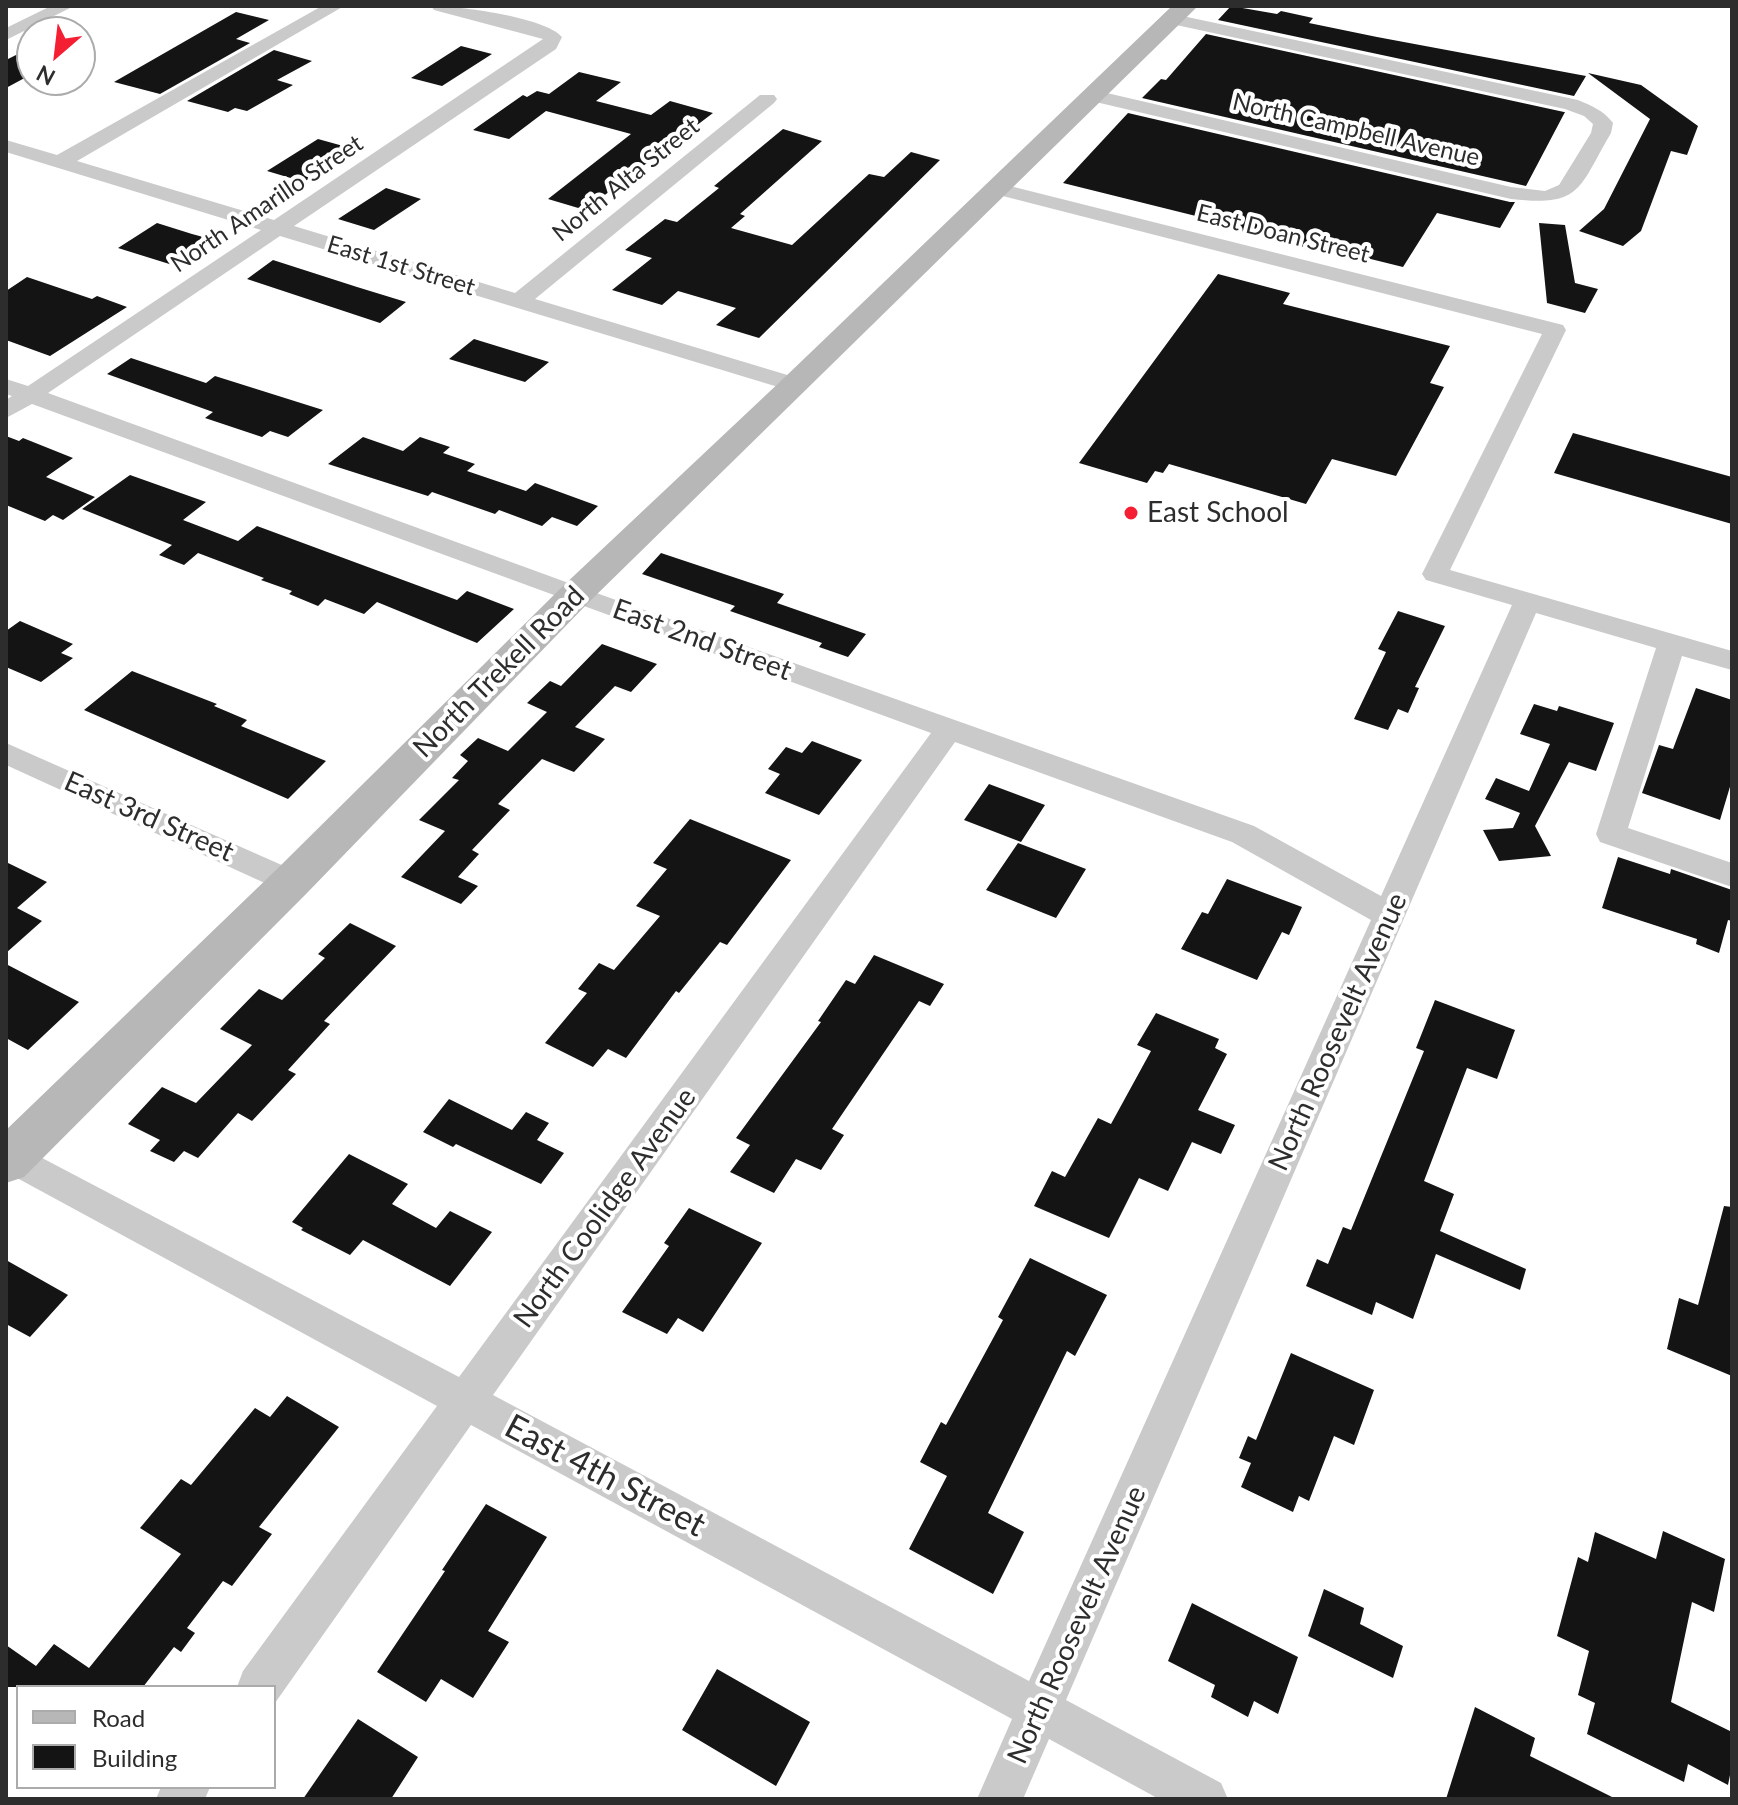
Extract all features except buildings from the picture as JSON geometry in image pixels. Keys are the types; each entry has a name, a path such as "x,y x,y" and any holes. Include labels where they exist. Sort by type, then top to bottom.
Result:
{"main road":[{"name":"North Trekell Road","path":"8,1157 291,882 575,595 1179,12"}],"street":[{"path":"6,35 65,6"},
{"path":"60,162 335,6"},
{"name":"North Amarillo Street","path":"6,411 18,390 278,228 549,45 553,37 544,31 440,6"},
{"name":"North Campbell Avenue","path":"1094,96 1511,193 1547,197 1567,189 1601,133 1603,123 1591,112 1571,104 1179,12"},
{"name":"North Alta Street","path":"519,301 767,99"},
{"name":"East 1st Street","path":"6,146 796,385"},
{"name":"East Doan Street","path":"998,189 1555,330 1435,574 1527,602"},
{"name":"East 2nd Street","path":"18,390 575,595 1243,834 1389,915"},
{"path":"1527,602 1732,661"},
{"name":"North Roosevelt Avenue","path":"1000,1799 1527,602"},
{"path":"1672,643 1611,834 1732,875"},
{"name":"North Coolidge Avenue","path":"260,1685 950,728"},
{"path":"6,784 18,758"},
{"name":"East 3rd Street","path":"18,758 291,882"},
{"name":"East 4th Street","path":"8,1157 1205,1799"}],"place":[{"name":"East School","path":"1131,513"}]}
